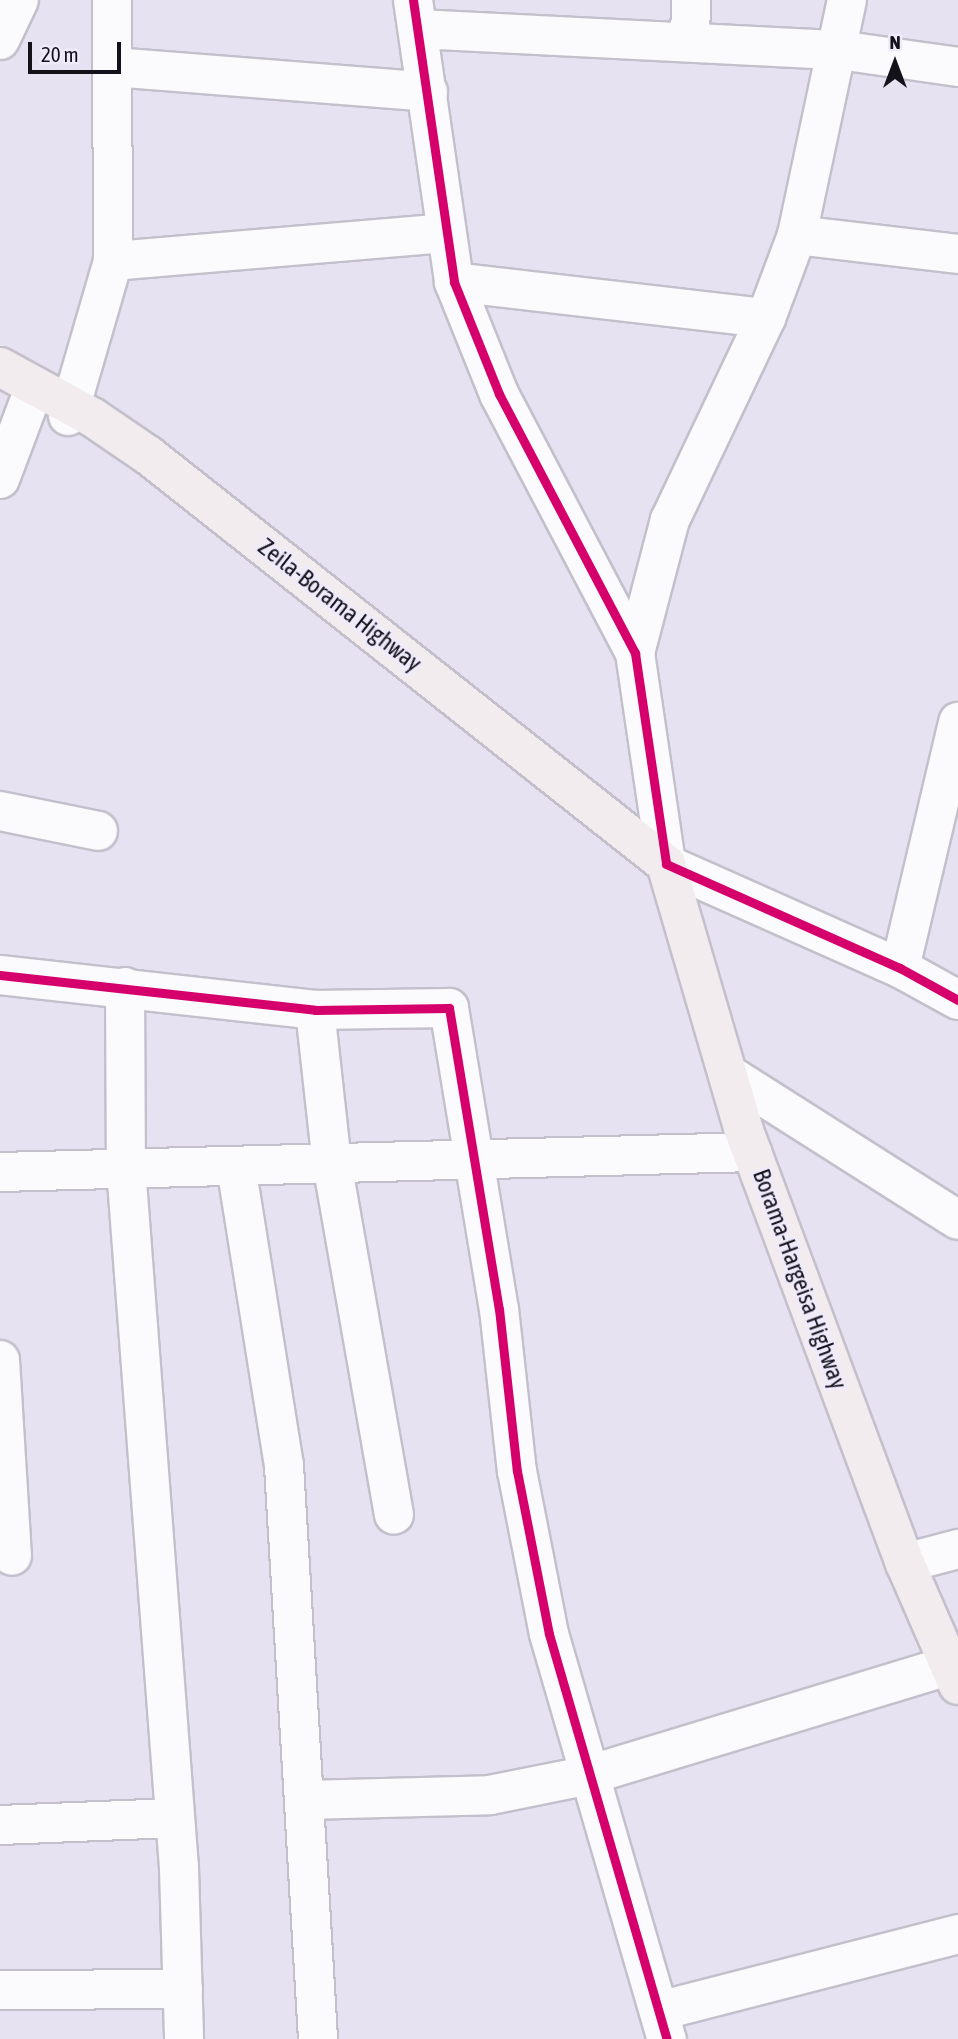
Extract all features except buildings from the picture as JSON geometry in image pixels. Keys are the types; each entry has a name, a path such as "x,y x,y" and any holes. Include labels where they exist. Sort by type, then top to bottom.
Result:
{"highway":[{"name":"Zeila-Borama Highway","path":"0,367 148,455 666,864"},
{"name":"Borama-Hargeisa Highway","path":"666,864 752,1152 905,1563 955,1675"}],"street":[{"path":"0,40 19,0"},
{"path":"68,416 113,261 112,0"},
{"path":"691,0 691,41"},
{"path":"635,653 670,520 766,318 797,235 839,50 847,0"},
{"path":"958,67 839,50 691,41 416,14 444,233 454,282 499,394 635,653 666,864 900,968 958,1000"},
{"path":"113,68 428,92"},
{"path":"113,261 444,233"},
{"path":"797,235 958,254"},
{"path":"454,282 766,318"},
{"path":"0,479 34,386"},
{"path":"900,968 958,722"},
{"path":"0,811 98,831"},
{"path":"0,975 30,981 125,987 315,1010 449,1008 471,1160 499,1309 517,1471 549,1634 663,2025 958,1934"},
{"path":"125,987 126,1168 175,1818 184,2039"},
{"path":"315,1010 332,1163 394,1515"},
{"path":"728,1074 958,1220"},
{"path":"0,1172 752,1152"},
{"path":"236,1166 284,1466 318,2039"},
{"path":"0,1360 12,1556"},
{"path":"905,1563 958,1549"},
{"path":"305,1800 490,1795 589,1775 955,1675"},
{"path":"0,1825 175,1818"},
{"path":"0,1990 183,1989"}],"cycle path":[{"path":"413,0 454,282 499,394 635,653 666,864 900,968 958,1000"},
{"path":"0,975 315,1010 449,1008 499,1309 517,1471 549,1634 667,2039"}]}
